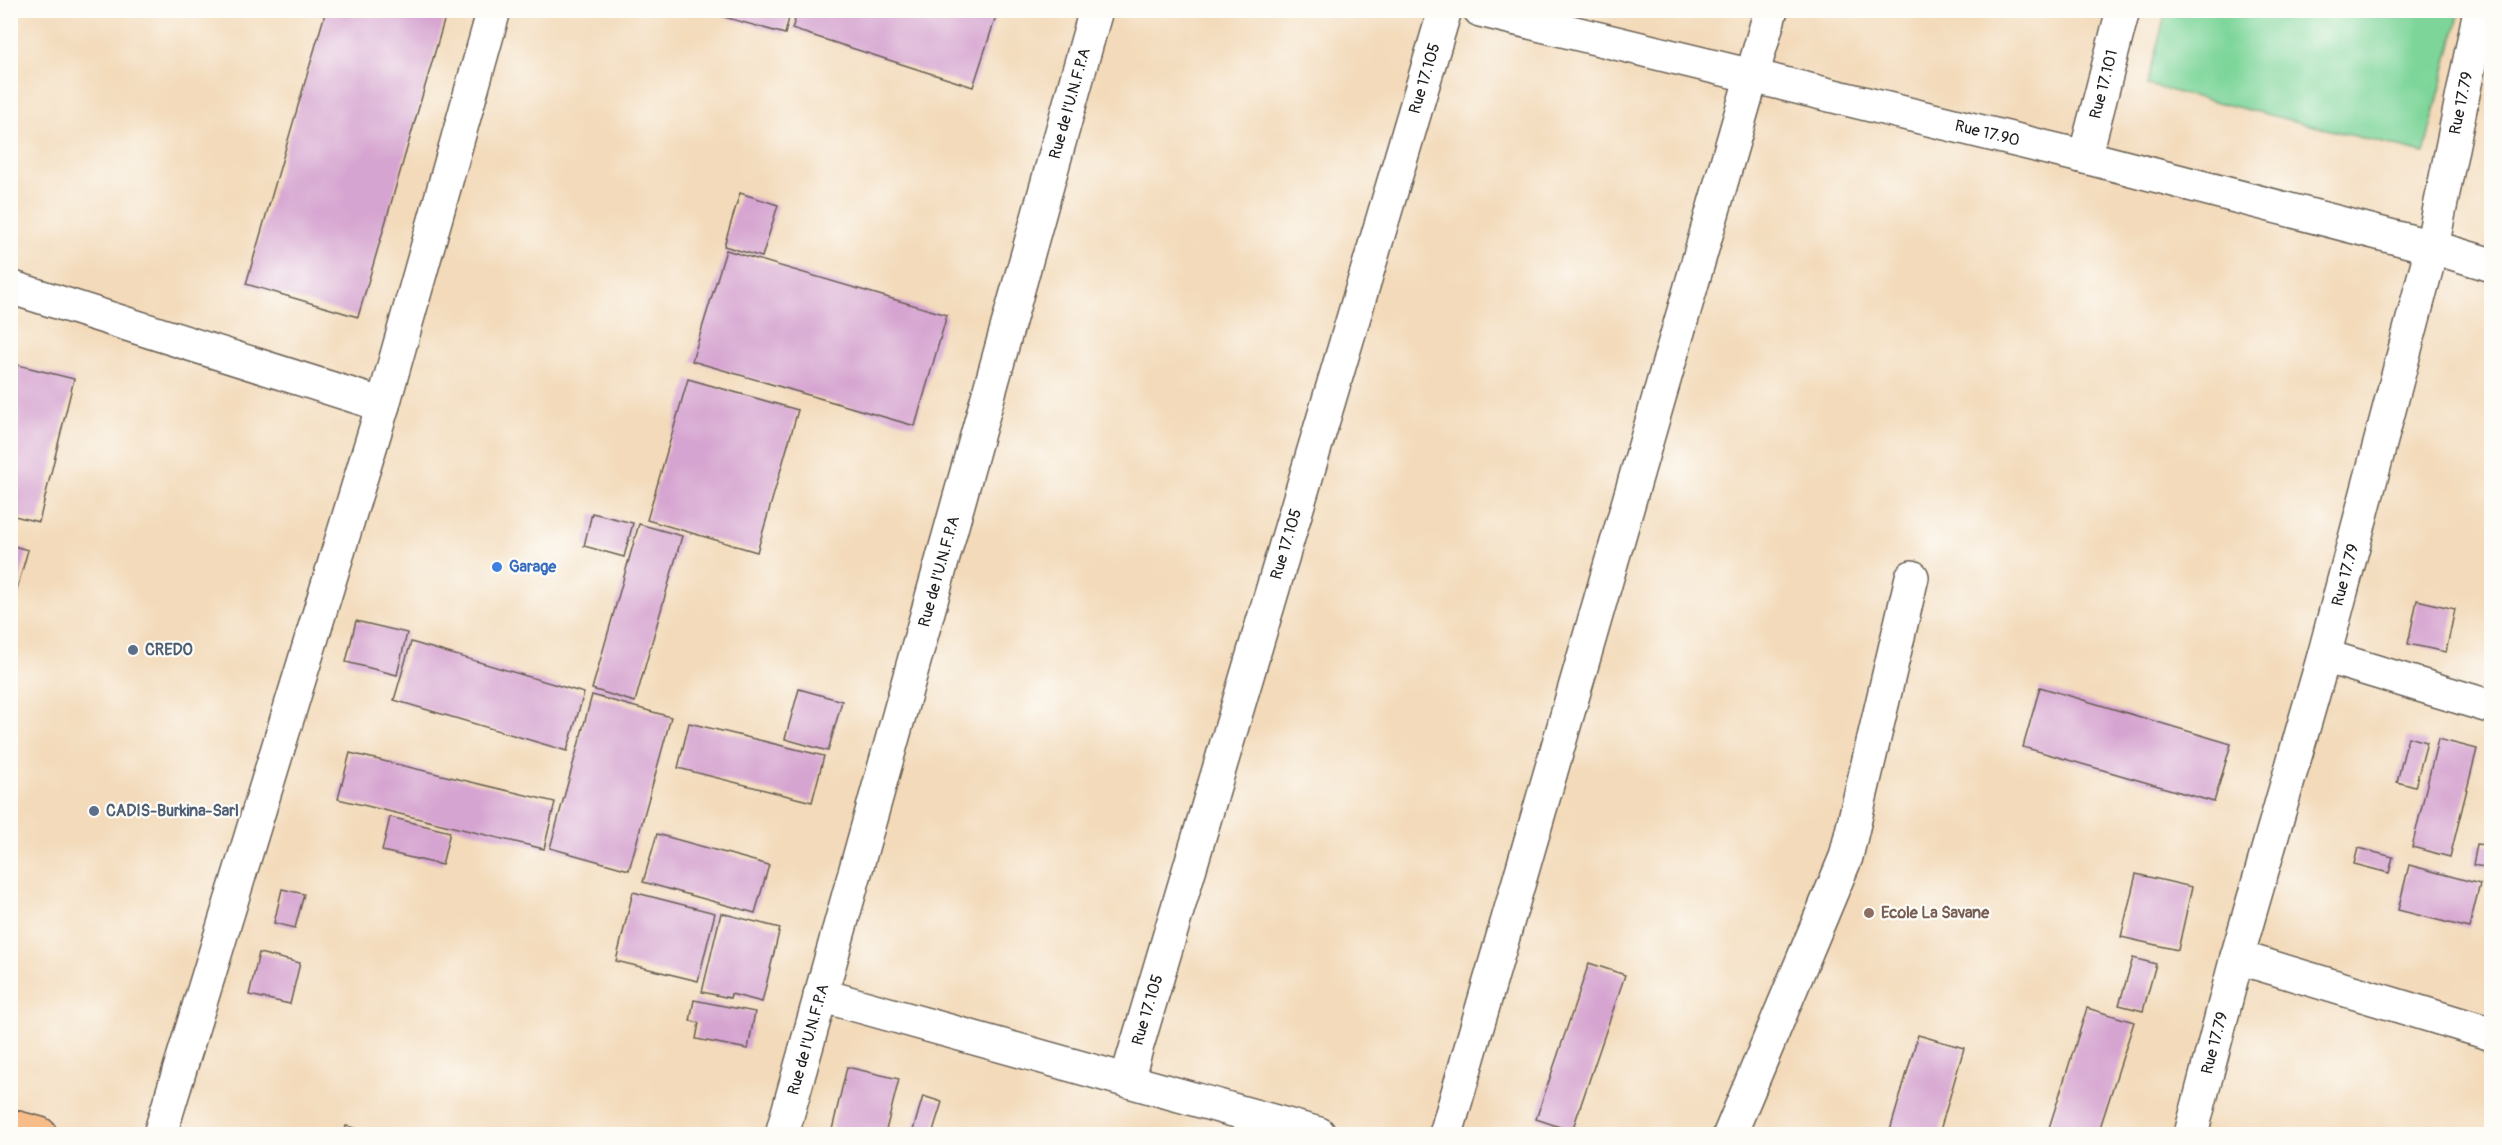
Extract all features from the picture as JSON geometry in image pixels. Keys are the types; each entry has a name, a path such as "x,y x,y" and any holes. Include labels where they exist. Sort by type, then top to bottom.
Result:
{"main road":[{"path":"10,1126 40,1134"}],"street":[{"path":"160,1134 383,405 494,10"},
{"name":"Rue de l'U.N.F.P.A","path":"782,1134 1096,10"},
{"name":"Rue 17.105","path":"1127,1079 1444,10"},
{"name":"Rue 17.90","path":"1480,10 1752,78 2085,157 2432,247 2492,265"},
{"path":"1446,1134 1771,10"},
{"name":"Rue 17.101","path":"2085,157 2123,10"},
{"name":"Rue 17.79","path":"2191,1134 2237,957 2324,656 2432,247 2480,10"},
{"path":"10,287 383,405"},
{"path":"1730,1134 1845,857 1912,577"},
{"path":"2324,656 2492,707"},
{"path":"2237,957 2492,1034"},
{"path":"820,995 1319,1134"}],"green space":[{"path":"2166,11 2460,11 2424,153 2147,85"}],"building":[{"path":"326,10 432,10 446,14 358,317 246,284"},
{"path":"699,10 791,10 785,34"},
{"path":"798,10 998,10 973,87 792,29"},
{"path":"740,193 778,205 762,257 724,246"},
{"path":"726,250 947,315 915,426 692,361"},
{"path":"10,363 74,379 39,522 10,515"},
{"path":"688,379 798,410 757,552 647,520"},
{"path":"592,513 633,523 624,557 584,546"},
{"path":"639,524 682,536 635,702 592,689"},
{"path":"10,545 28,550 11,610 10,609"},
{"path":"2417,600 2455,609 2446,652 2408,644"},
{"path":"356,621 407,633 397,675 346,662"},
{"path":"411,642 584,693 567,751 394,700"},
{"path":"2040,687 2231,744 2214,802 2023,747"},
{"path":"799,689 842,701 828,751 785,739"},
{"path":"592,695 671,717 629,870 550,848"},
{"path":"689,723 824,756 812,802 678,768"},
{"path":"2408,737 2427,742 2415,787 2397,782"},
{"path":"2438,739 2477,749 2450,857 2412,847"},
{"path":"350,753 555,802 544,849 338,799"},
{"path":"390,817 450,832 442,865 382,851"},
{"path":"657,834 769,865 755,913 643,882"},
{"path":"2477,844 2492,846 2489,868 2473,865"},
{"path":"2358,848 2393,857 2389,873 2354,864"},
{"path":"2409,865 2480,884 2469,928 2398,910"},
{"path":"2136,874 2192,887 2178,950 2121,937"},
{"path":"282,889 304,894 295,928 274,923"},
{"path":"633,892 715,913 698,981 616,961"},
{"path":"721,913 780,928 762,1002 731,994 730,998 702,992"},
{"path":"259,953 300,963 290,1004 249,995"},
{"path":"2133,958 2156,964 2143,1011 2119,1005"},
{"path":"1589,963 1625,975 1572,1131 1536,1119"},
{"path":"694,1000 755,1012 748,1049 696,1039 699,1023 690,1021"},
{"path":"2087,1008 2134,1022 2098,1134 2058,1134 2048,1131"},
{"path":"1918,1035 1964,1048 1939,1134 1889,1134"},
{"path":"847,1067 899,1079 885,1134 831,1134"},
{"path":"923,1096 942,1102 932,1134 912,1134"},
{"path":"346,1126 380,1134 344,1134"}],"place":[{"name":"Garage","path":"497,567"},
{"name":"CREDO","path":"133,650"},
{"name":"CADIS-Burkina-Sarl","path":"94,811"},
{"name":"Ecole La Savane","path":"1869,913"}]}
